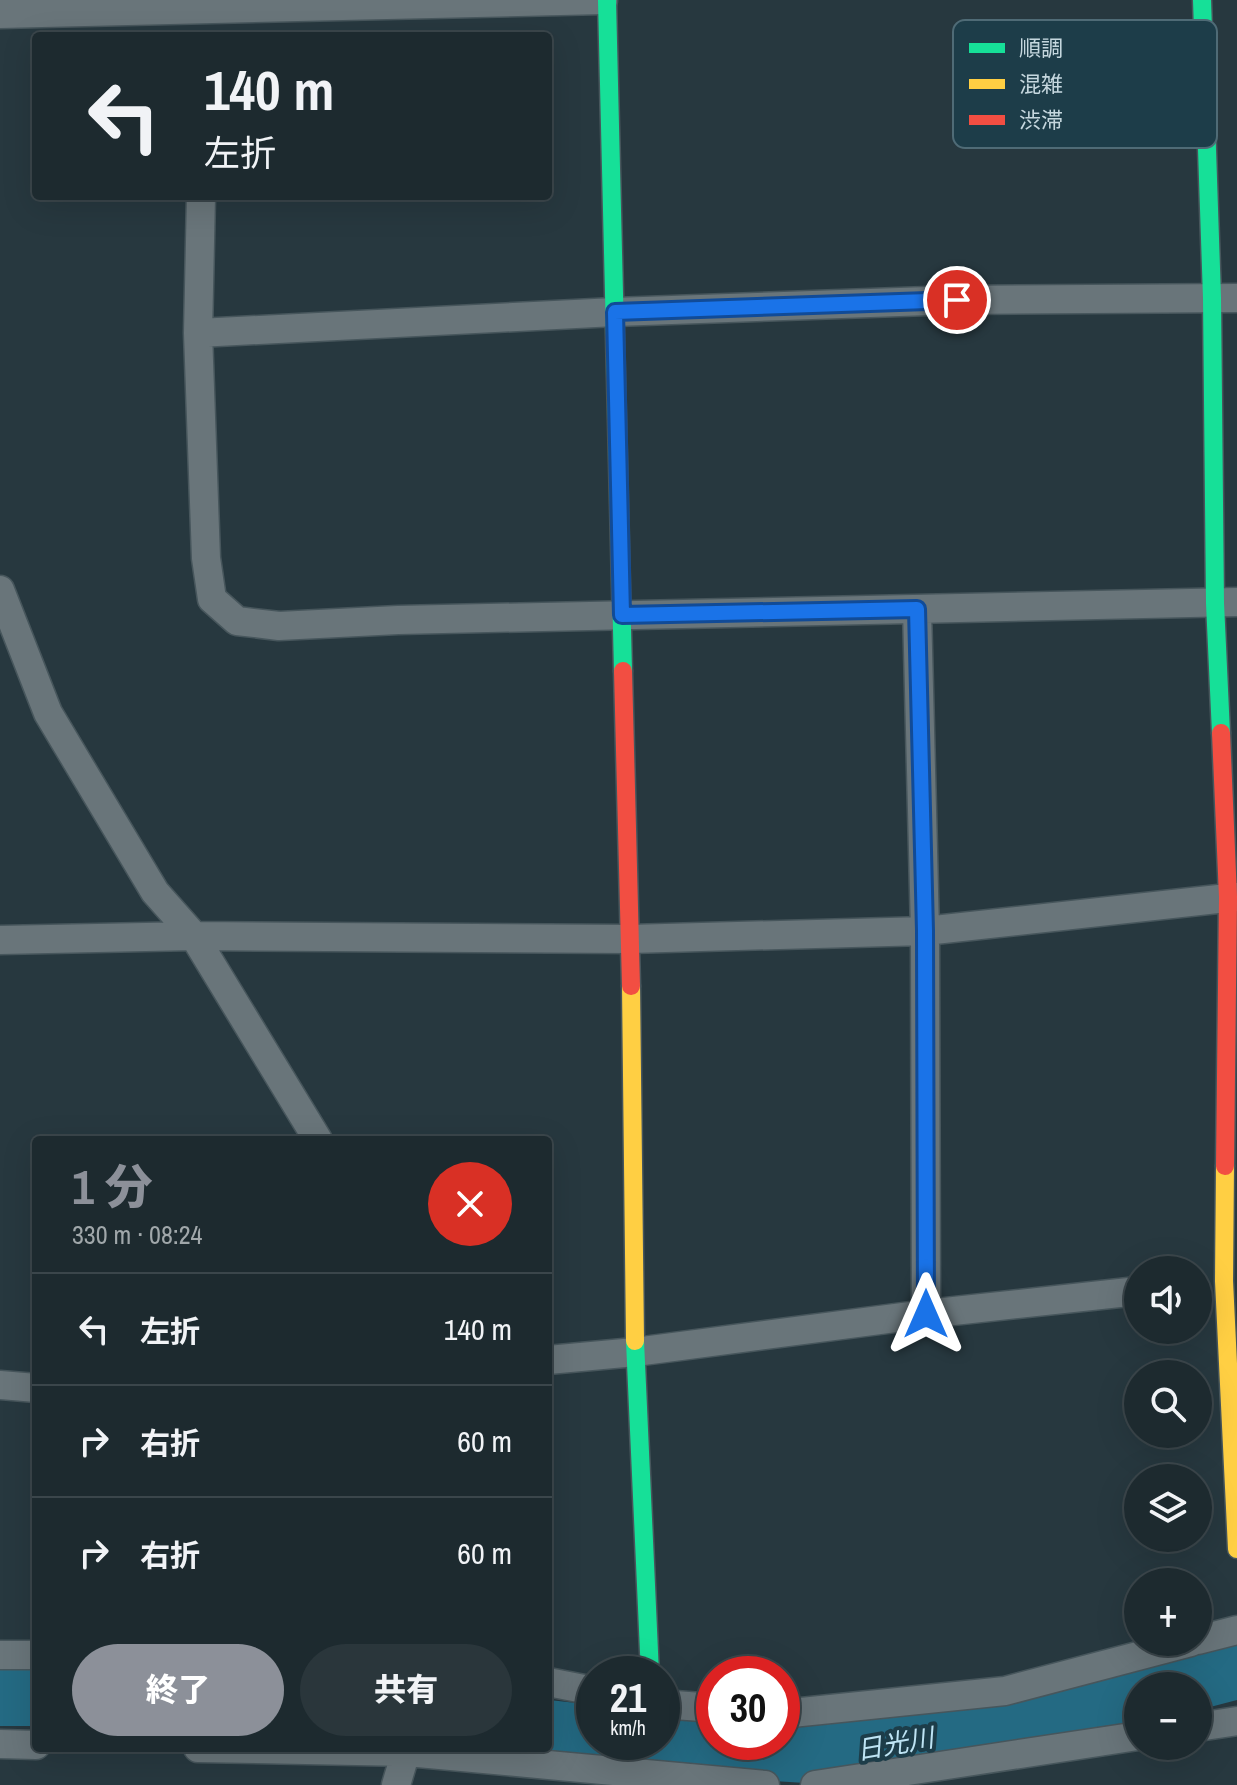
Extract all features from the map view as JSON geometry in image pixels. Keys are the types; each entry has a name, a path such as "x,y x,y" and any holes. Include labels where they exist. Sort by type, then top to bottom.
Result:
{"street":[{"path":"12,10 605,0 630,939 635,1352 649,1656"},
{"path":"1202,0 1203,20"},
{"path":"1213,148 1224,298 1232,897 1220,1282 1237,1549"},
{"path":"201,200 198,333 206,558 212,599 237,621 279,626 398,620 1226,603"},
{"path":"198,333 615,312 957,300 1224,298"},
{"path":"0,590 48,713 155,892 194,936 316,1136"},
{"path":"917,609 925,931 926,1314"},
{"path":"0,940 194,936 630,939 925,931 1232,897"},
{"path":"552,1360 1124,1293"},
{"path":"0,1385 32,1388"},
{"path":"1212,1636 1237,1630"},
{"path":"0,1655 32,1655"},
{"path":"800,1712 1005,1691 1138,1656"},
{"path":"552,1683 576,1687"},
{"path":"1212,1725 1237,1721"},
{"path":"815,1785 1124,1738"},
{"path":"0,1744 32,1745"},
{"path":"396,1785 406,1752"},
{"path":"427,1752 765,1785"}],"waterway":[{"name":"日光川","path":"1212,1675 1237,1668"},
{"name":"日光川","path":"0,1695 32,1695"},
{"name":"日光川","path":"680,1744 838,1754 1038,1719 1124,1698"},
{"name":"日光川","path":"552,1731 576,1734"}],"traffic: fast":[{"path":"607,0 623,671"},
{"path":"1202,0 1203,20"},
{"path":"1207,148 1215,603 1221,733"},
{"path":"635,1341 649,1656"}],"traffic: slow":[{"path":"631,986 635,1341"},
{"path":"1225,1166 1224,1281 1237,1549"}],"traffic: jam":[{"path":"623,671 631,986"},
{"path":"1221,733 1228,897 1225,1166"}],"route":[{"path":"926,1314 925,931 917,609 622,615 615,312 957,300"}]}
